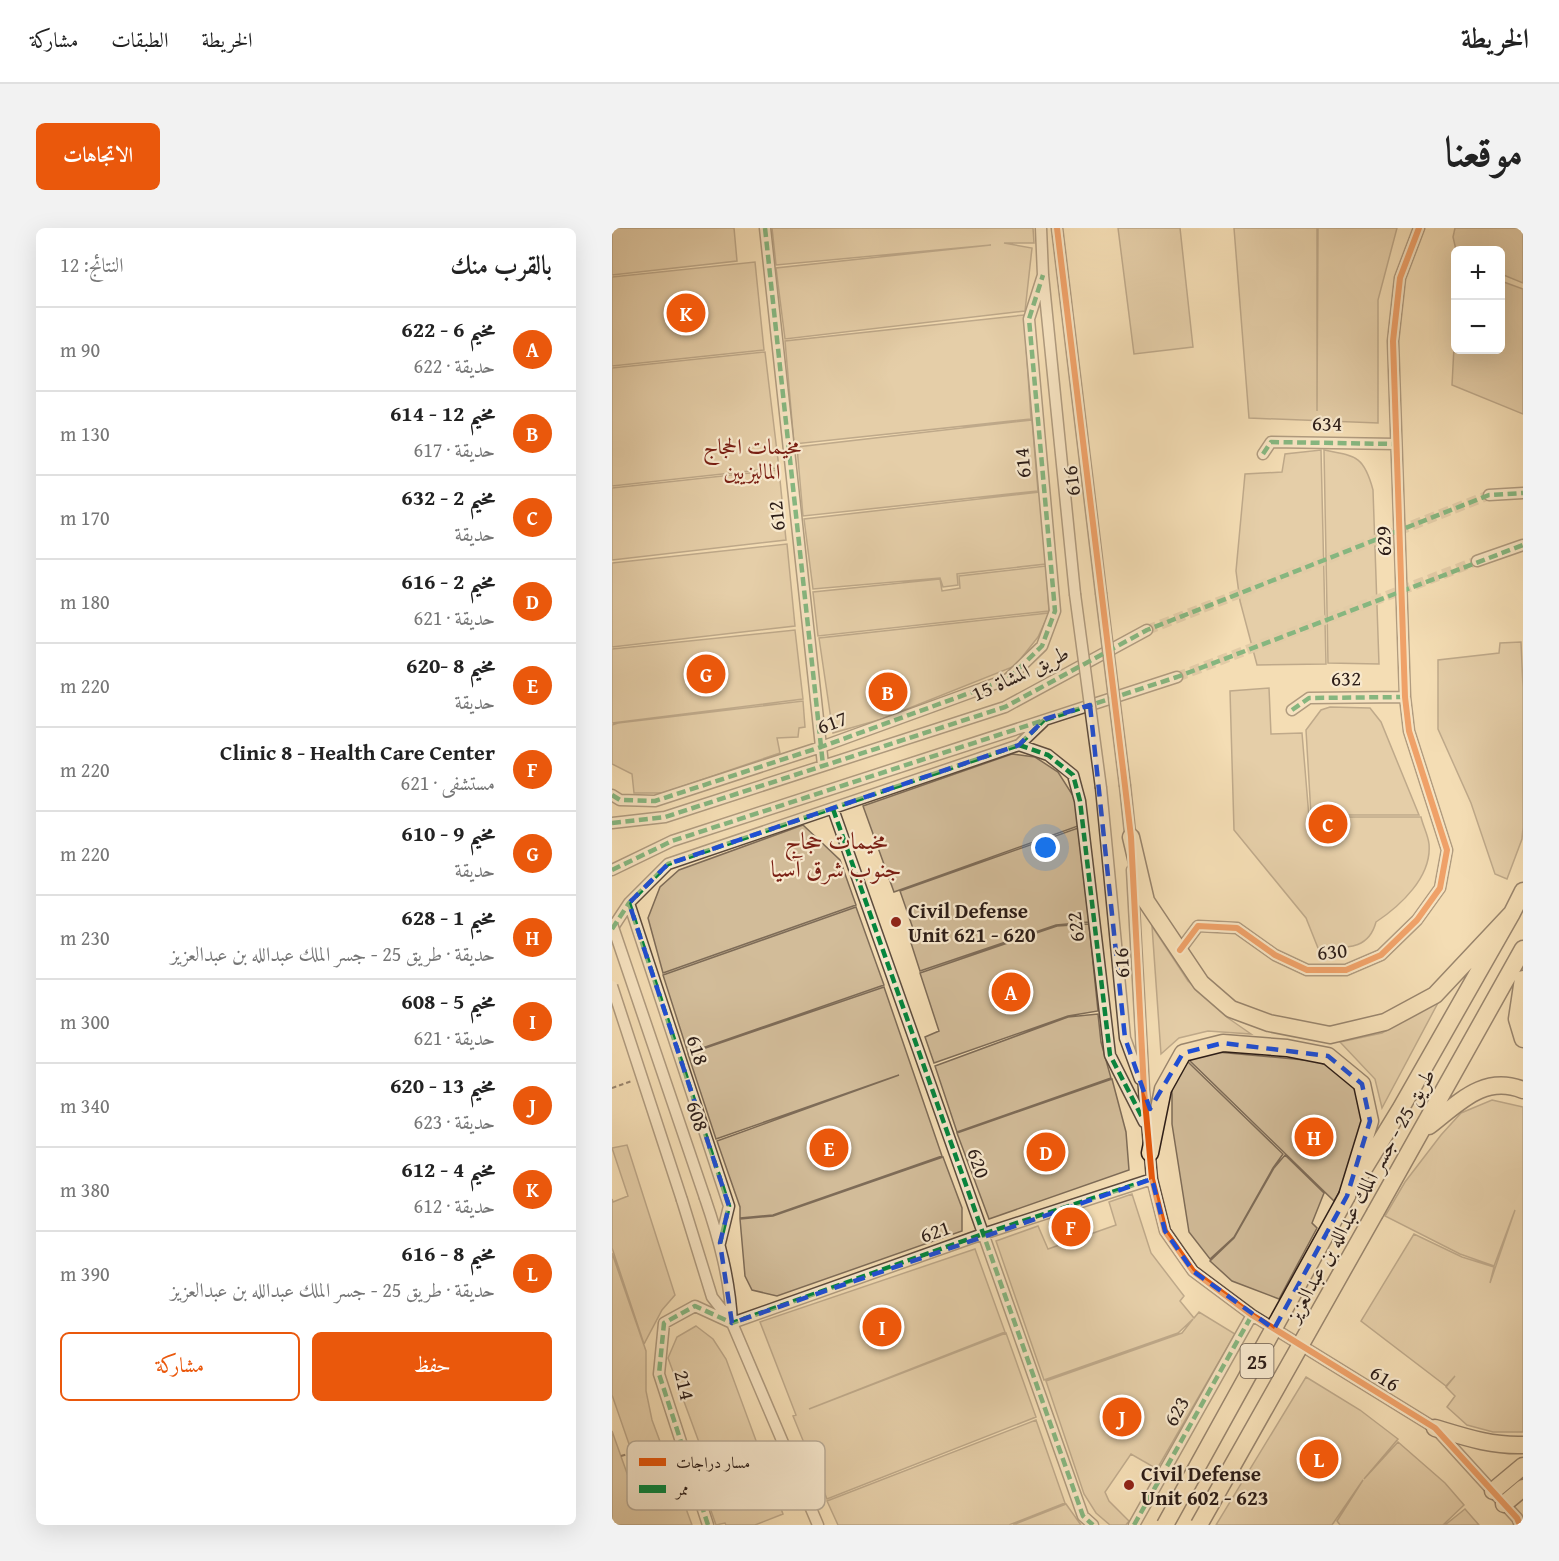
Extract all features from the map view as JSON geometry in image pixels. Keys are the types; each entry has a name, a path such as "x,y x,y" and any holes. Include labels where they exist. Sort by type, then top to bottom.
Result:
{"main road":[{"path":"1131,837 1146,901 1201,983 1231,1009 1269,1023 1330,1035 1385,1022 1435,994 1512,913"},
{"name":"طريق 25 - جسر الملك عبدالله بن عبدالعزيز","path":"1165,1525 1347,1196 1401,1108 1523,891"},
{"name":"طريق 25 - جسر الملك عبدالله بن عبدالعزيز","path":"1199,1525 1523,949"},
{"path":"1523,979 1517,1019 1523,1039"},
{"path":"1150,1153 1162,1089 1183,1053 1223,1043 1287,1048 1328,1056 1362,1084 1370,1121 1347,1196"},
{"path":"1423,1130 1477,1089 1499,1086 1523,1090"},
{"path":"1435,1428 1480,1442 1523,1445"},
{"path":"1498,1498 1523,1466"},
{"path":"1498,1498 1523,1488"}],"street":[{"name":"612","path":"765,228 823,765"},
{"name":"616","path":"1041,228 1043,275 1075,594 1101,788 1125,1038 1144,1090"},
{"name":"616","path":"1057,228 1131,837 1147,1128 1152,1179 1165,1231 1193,1271 1252,1315 1435,1428 1520,1525"},
{"name":"629","path":"1419,228 1400,278 1393,341 1404,696 1409,731 1447,850"},
{"name":"614","path":"1042,646 1055,611 1029,319 1043,275"},
{"name":"634","path":"1263,454 1271,442 1396,444"},
{"path":"1489,495 1523,493"},
{"path":"1477,561 1523,545"},
{"name":"طريق المشاة 15","path":"612,823 666,817 1005,706 1147,630"},
{"name":"617","path":"616,798 655,801 821,747 1008,679 1042,646"},
{"path":"612,870 672,841 1177,677"},
{"name":"632","path":"1292,710 1309,698 1404,696"},
{"path":"612,928 629,903 668,864 1019,745 1045,719"},
{"name":"622","path":"1019,745 1048,755 1073,775 1080,801 1110,1055 1147,1128"},
{"name":"620","path":"833,809 1083,1516 1093,1525"},
{"name":"630","path":"1180,950 1198,926 1237,928 1275,955 1307,970 1346,970 1381,955 1417,920 1440,888 1447,850"},
{"name":"618","path":"629,903 729,1206 720,1243"},
{"name":"608","path":"612,924 720,1243 731,1292 732,1323"},
{"name":"608","path":"612,986 712,1297 732,1323 782,1441"},
{"name":"621","path":"732,1323 983,1234 1152,1179"},
{"name":"214","path":"681,1441 659,1374 664,1323 695,1306 732,1323"},
{"name":"623","path":"1134,1525 1252,1315"},
{"name":"214","path":"703,1510 708,1525"},
{"name":"608","path":"812,1510 818,1525"}],"path":[{"path":"621,1456 627,1454"}],"highlighted area":[{"path":"1090,705 1125,1038 1150,1109 1183,1053 1223,1043 1328,1056 1362,1084 1370,1121 1347,1196 1274,1329 1193,1271 1165,1231 1152,1179 732,1323 720,1243 729,1206 629,903 668,864 1019,745 1045,719"}],"shaded area":[{"path":"612,228 734,228 737,261 612,275"},
{"path":"772,228 1033,228 1034,243 1004,243 1032,248 1025,311 785,339 776,268 991,245 776,265"},
{"path":"1118,228 1180,228 1193,347 1134,354"},
{"path":"1234,228 1317,228 1317,411 1318,228 1397,228 1378,300 1378,423 1249,418"},
{"path":"1455,228 1523,228 1523,283 1505,276 1505,246 1455,246 1453,237"},
{"path":"755,262 764,350 612,366 612,277"},
{"path":"1505,282 1523,289 1523,414 1452,385 1454,354 1505,354"},
{"path":"1024,315 1031,419 794,444 785,341"},
{"path":"765,352 779,468 612,486 612,368"},
{"path":"1032,420 1038,491 803,516 797,447"},
{"path":"1321,450 1326,664 1257,665 1240,601 1236,571 1245,474 1282,472 1285,454"},
{"path":"1324,450 1351,456 1362,464 1373,490 1379,664 1328,663"},
{"path":"779,470 786,540 612,560 612,488"},
{"path":"1040,492 1046,564 957,574 958,585 943,587 940,578 813,589 804,519"},
{"path":"787,544 795,626 612,647 612,563"},
{"path":"1046,566 1049,611 818,636 813,592 940,579 942,591 960,588 959,576"},
{"path":"1049,613 1038,637 1015,666 882,719 833,733 819,638"},
{"path":"795,630 803,699 612,723 612,649"},
{"path":"1521,642 1523,828 1522,839 1507,879 1495,874 1471,803 1438,729 1438,660 1499,653 1500,643"},
{"path":"1269,688 1271,734 1302,733 1309,817 1421,817 1427,834 1429,856 1420,879 1395,908 1376,922 1367,939 1353,946 1318,948 1306,918 1234,830 1230,691"},
{"path":"803,701 805,727 799,728 798,737 777,738 780,753 663,793 634,793 632,774 612,764 612,725 618,723"},
{"path":"1330,707 1370,708 1381,722 1419,815 1311,815 1306,730 1321,710"},
{"path":"1012,754 1035,757 1058,772 1077,802 1078,826 894,892 863,806"},
{"path":"803,825 840,860 856,905 663,973 648,918 660,887 679,870"},
{"path":"1078,828 1089,922 1056,925 920,971 911,943 917,940 900,891"},
{"path":"856,907 884,985 688,1053 663,975"},
{"path":"1089,924 1098,1011 1068,1016 934,1063 925,1037 939,1031 920,973 1057,926"},
{"path":"1152,926 1188,981 1228,1018 1251,1034 1208,1031 1179,1038 1161,1054"},
{"path":"884,987 942,1156 773,1215 740,1218 740,1207 717,1141 899,1075 716,1139 688,1054"},
{"path":"1439,1001 1382,1108 1375,1079 1340,1042 1382,1033"},
{"path":"1098,1014 1101,1042 1111,1078 957,1132 935,1066 1068,1017"},
{"path":"1217,1052 1315,1061 1341,1070 1357,1093 1363,1120 1344,1184 1334,1201 1189,1060"},
{"path":"1187,1061 1283,1154 1234,1237 1210,1259 1189,1232 1172,1124 1172,1081"},
{"path":"1112,1079 1126,1132 1129,1170 989,1219 957,1133"},
{"path":"1492,1100 1523,1107 1523,1432 1493,1432 1467,1425 1447,1407 1455,1396 1446,1387 1455,1376 1446,1386 1361,1321 1414,1234 1462,1257 1494,1267 1490,1283 1515,1210 1494,1266 1460,1254 1385,1216 1405,1182 1461,1113"},
{"path":"627,1145 675,1295 662,1310 644,1344 612,1248 612,1199 613,1202 628,1196 612,1148"},
{"path":"1285,1155 1324,1193 1312,1223 1317,1228 1279,1299 1232,1281 1210,1261 1234,1238 1274,1168"},
{"path":"943,1157 962,1208 962,1231 777,1296 752,1290 745,1276 740,1219 773,1216"},
{"path":"1132,1194 1151,1253 1184,1296 1180,1301 1194,1318 1199,1312 1235,1334 1157,1469 1131,1454 1105,1492 1109,1501 1129,1521 1126,1525 1110,1525 1096,1513 1084,1494 1046,1381 1182,1333 1193,1319 1178,1333 1044,1380 996,1241 1038,1226 1048,1249 1116,1225 1109,1202"},
{"path":"975,1249 1005,1332 809,1409 1006,1333 1036,1417 827,1499 825,1494 825,1441 803,1441 793,1416 796,1415 760,1322"},
{"path":"612,1253 646,1351 646,1391 652,1420 660,1441 628,1441 612,1395"},
{"path":"696,1326 713,1339 726,1359 756,1441 699,1441 668,1358 677,1337"},
{"path":"1306,1377 1360,1410 1398,1439 1364,1479 1398,1442 1445,1483 1464,1505 1443,1525 1340,1525 1337,1521 1363,1480 1332,1525 1216,1525"},
{"path":"1036,1420 1065,1503 1009,1525 838,1525 827,1501"},
{"path":"612,1431 627,1473 627,1510 686,1510 692,1525 612,1525"},
{"path":"1066,1504 1081,1525 1013,1525"},
{"path":"1465,1509 1479,1525 1445,1525"},
{"path":"711,1510 782,1510 783,1514 755,1525 726,1525 725,1523 716,1525"}],"tunnel":[{"path":"1147,630 1489,495"},
{"path":"1177,677 1477,561"}],"marked path":[{"path":"765,228 823,765"},
{"path":"612,795 620,800 655,801 821,747 1008,679 1042,646 1055,611 1029,319 1043,275"},
{"path":"1263,454 1271,442 1396,444"},
{"path":"612,823 665,817 1005,707 1147,630 1489,495 1523,493"},
{"path":"612,870 672,841 1177,677 1523,545"},
{"path":"1292,710 1309,698 1405,697"},
{"path":"612,929 629,903 668,864 1019,745 1044,720"},
{"path":"1019,745 1048,755 1073,775 1080,801 1110,1055 1143,1119"},
{"path":"833,809 1083,1516 1093,1525"},
{"path":"629,903 729,1206 720,1243"},
{"path":"681,1441 659,1374 664,1323 695,1306 732,1323 983,1234 1152,1179"},
{"path":"1134,1525 1252,1315"},
{"path":"703,1510 708,1525"}],"cycle path":[{"path":"1057,228 1131,837 1144,1090 1152,1179 1165,1231 1193,1271 1252,1315 1435,1428 1517,1518 1520,1525"},
{"path":"1180,950 1198,926 1237,928 1275,955 1307,970 1346,970 1381,955 1417,920 1440,888 1447,850 1409,731 1405,697 1393,341 1400,278 1419,228"}],"place":[{"name":"مخيم 4 - 612","path":"686,313"},
{"name":"مخيم 9 - 610","path":"706,674"},
{"name":"مخيم 12 - 614","path":"888,692"},
{"name":"مخيم 2 - 632","path":"1328,824"},
{"name":"Civil Defense Unit 621 - 620","path":"896,922"},
{"name":"مخيم 6 - 622","path":"1011,992"},
{"name":"مخيم 1 - 628","path":"1314,1137"},
{"name":"مخيم 8 -620","path":"829,1148"},
{"name":"مخيم 2 - 616","path":"1046,1152"},
{"name":"Clinic 8 - Health Care Center","path":"1071,1227"},
{"name":"مخيم 5 - 608","path":"882,1327"},
{"name":"مخيم 13 - 620","path":"1122,1417"},
{"name":"مخيم 8 - 616","path":"1319,1459"},
{"name":"Civil Defense Unit 602 - 623","path":"1129,1485"}],"district":[{"name":"مخيمات الحجاج الماليزيين","path":"752,458"},
{"name":"مخيمات حجاج جنوب شرق آسيا","path":"836,854"}]}
